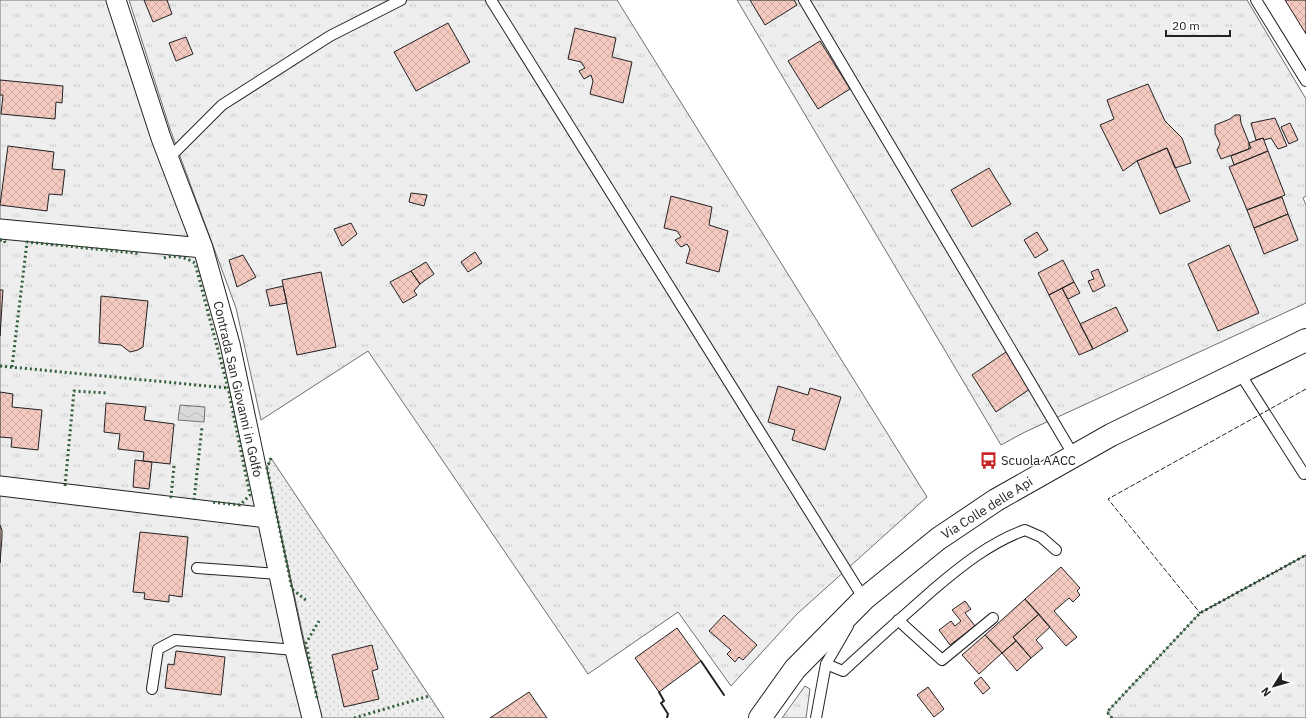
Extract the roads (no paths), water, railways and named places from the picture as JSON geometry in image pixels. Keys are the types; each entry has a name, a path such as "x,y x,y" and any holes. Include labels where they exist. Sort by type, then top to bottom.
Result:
{"main road":[{"name":"Via Colle delle Api","path":"760,718 795,669 864,599 944,535 996,500 1111,435 1306,340"}],"street":[{"name":"Contrada San Giovanni in Golfo","path":"116,0 161,138 203,248 230,344 295,650 312,718"},
{"path":"0,229 203,248"},
{"path":"0,486 268,518"}],"lane":[{"path":"169,158 222,105 330,36 401,0"},
{"path":"491,0 864,599 826,664 816,718"},
{"path":"804,0 1074,456"},
{"path":"1256,0 1306,81"},
{"path":"1239,372 1304,474"},
{"path":"826,664 843,671 898,620 960,567 1008,536 1025,530 1041,537 1056,550"},
{"path":"197,568 279,574"},
{"path":"898,620 942,660 993,618"},
{"path":"152,689 158,649 175,640 295,650"}],"water":[{"path":"180,405 205,407 204,422 178,420"}],"place":[{"name":"Scuola AACC","path":"988,460"}]}
